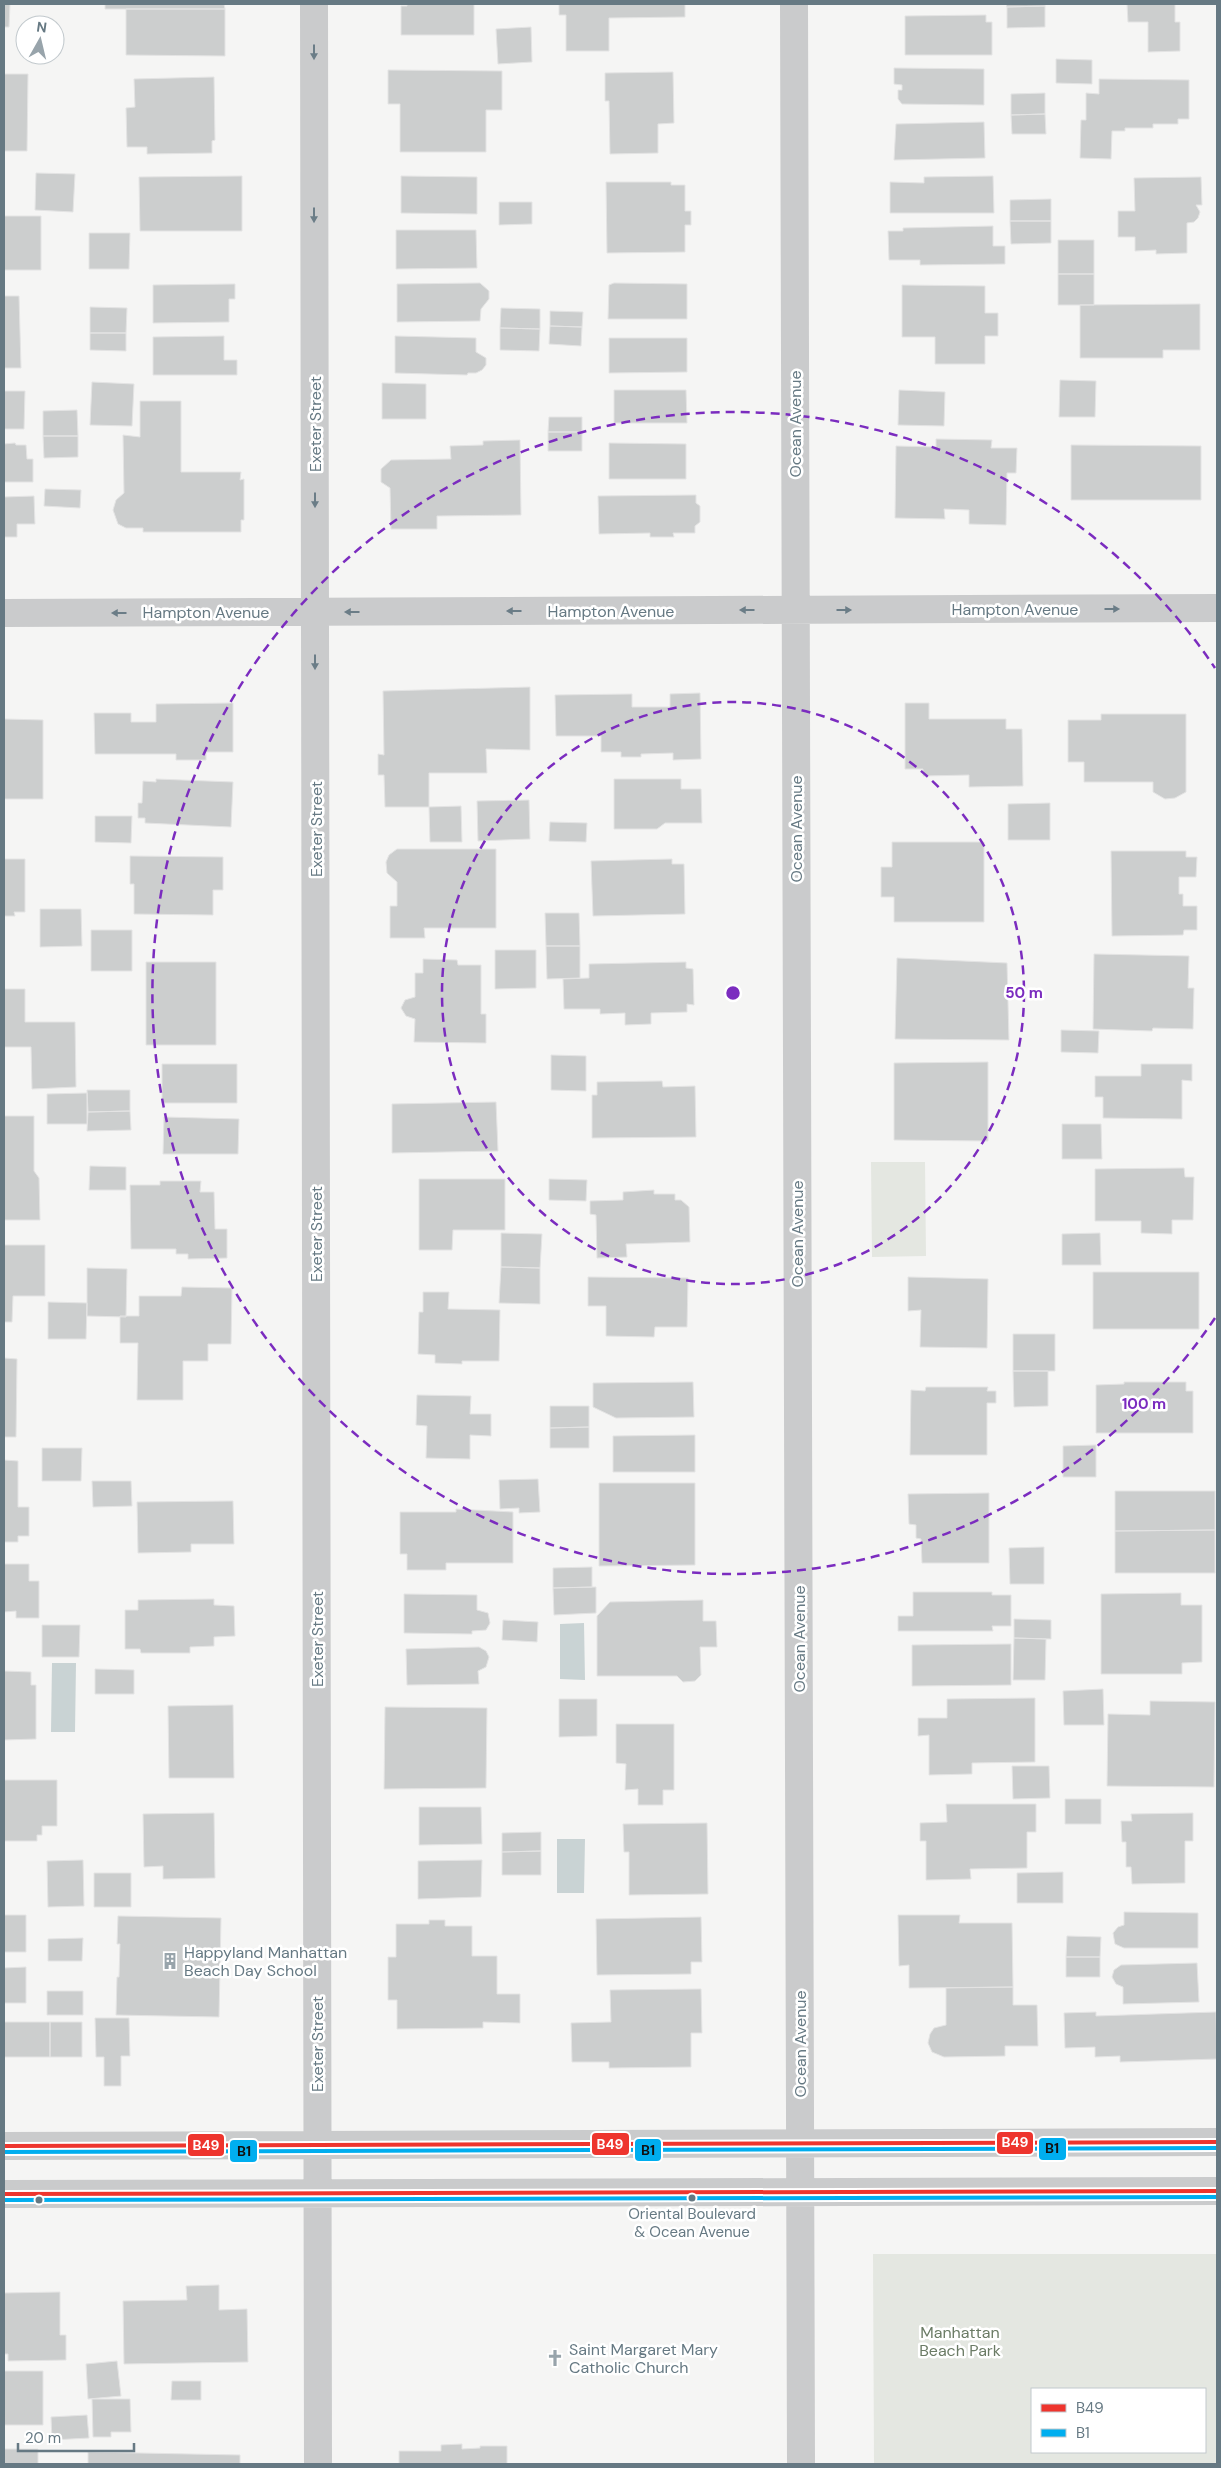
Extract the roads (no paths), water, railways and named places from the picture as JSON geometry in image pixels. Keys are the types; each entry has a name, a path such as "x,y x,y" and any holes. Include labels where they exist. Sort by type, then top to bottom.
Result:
{"street":[{"name":"Exeter Street","path":"314,4 318,2464"},
{"name":"Ocean Avenue","path":"794,4 801,2464"},
{"name":"Hampton Avenue","path":"4,613 1217,608"},
{"path":"4,2146 1217,2142"},
{"path":"4,2194 1217,2191"}],"place":[{"name":"Happyland Manhattan Beach Day School","path":"170,1961"},
{"name":"Oriental Boulevard & Ocean Avenue","path":"692,2198"},
{"name":"Saint Margaret Mary Catholic Church","path":"555,2358"}],"park label":[{"name":"Manhattan Beach Park","path":"960,2341"}]}
